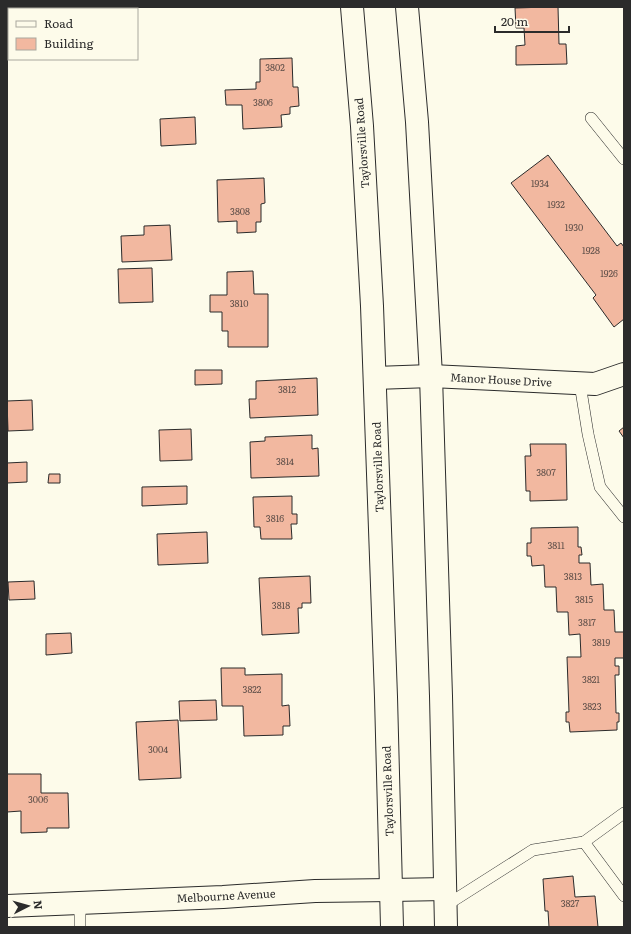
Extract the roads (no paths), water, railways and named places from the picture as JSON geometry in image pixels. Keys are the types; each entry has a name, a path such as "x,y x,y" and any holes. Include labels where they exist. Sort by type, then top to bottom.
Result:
{"main road":[{"name":"Taylorsville Road","path":"352,7 362,134 372,306 392,927"},
{"path":"407,7 417,122 431,376 441,696 446,927"},
{"name":"Manor House Drive","path":"375,378 431,376 596,384 624,374"},
{"name":"Melbourne Avenue","path":"7,906 223,897 315,891 391,890 445,898"}],"lane":[{"path":"591,118 624,159"},
{"path":"580,384 588,434 600,487 624,517"},
{"path":"445,898 533,850 584,842 624,813"},
{"path":"584,842 624,896"},
{"path":"80,903 80,927"}]}
